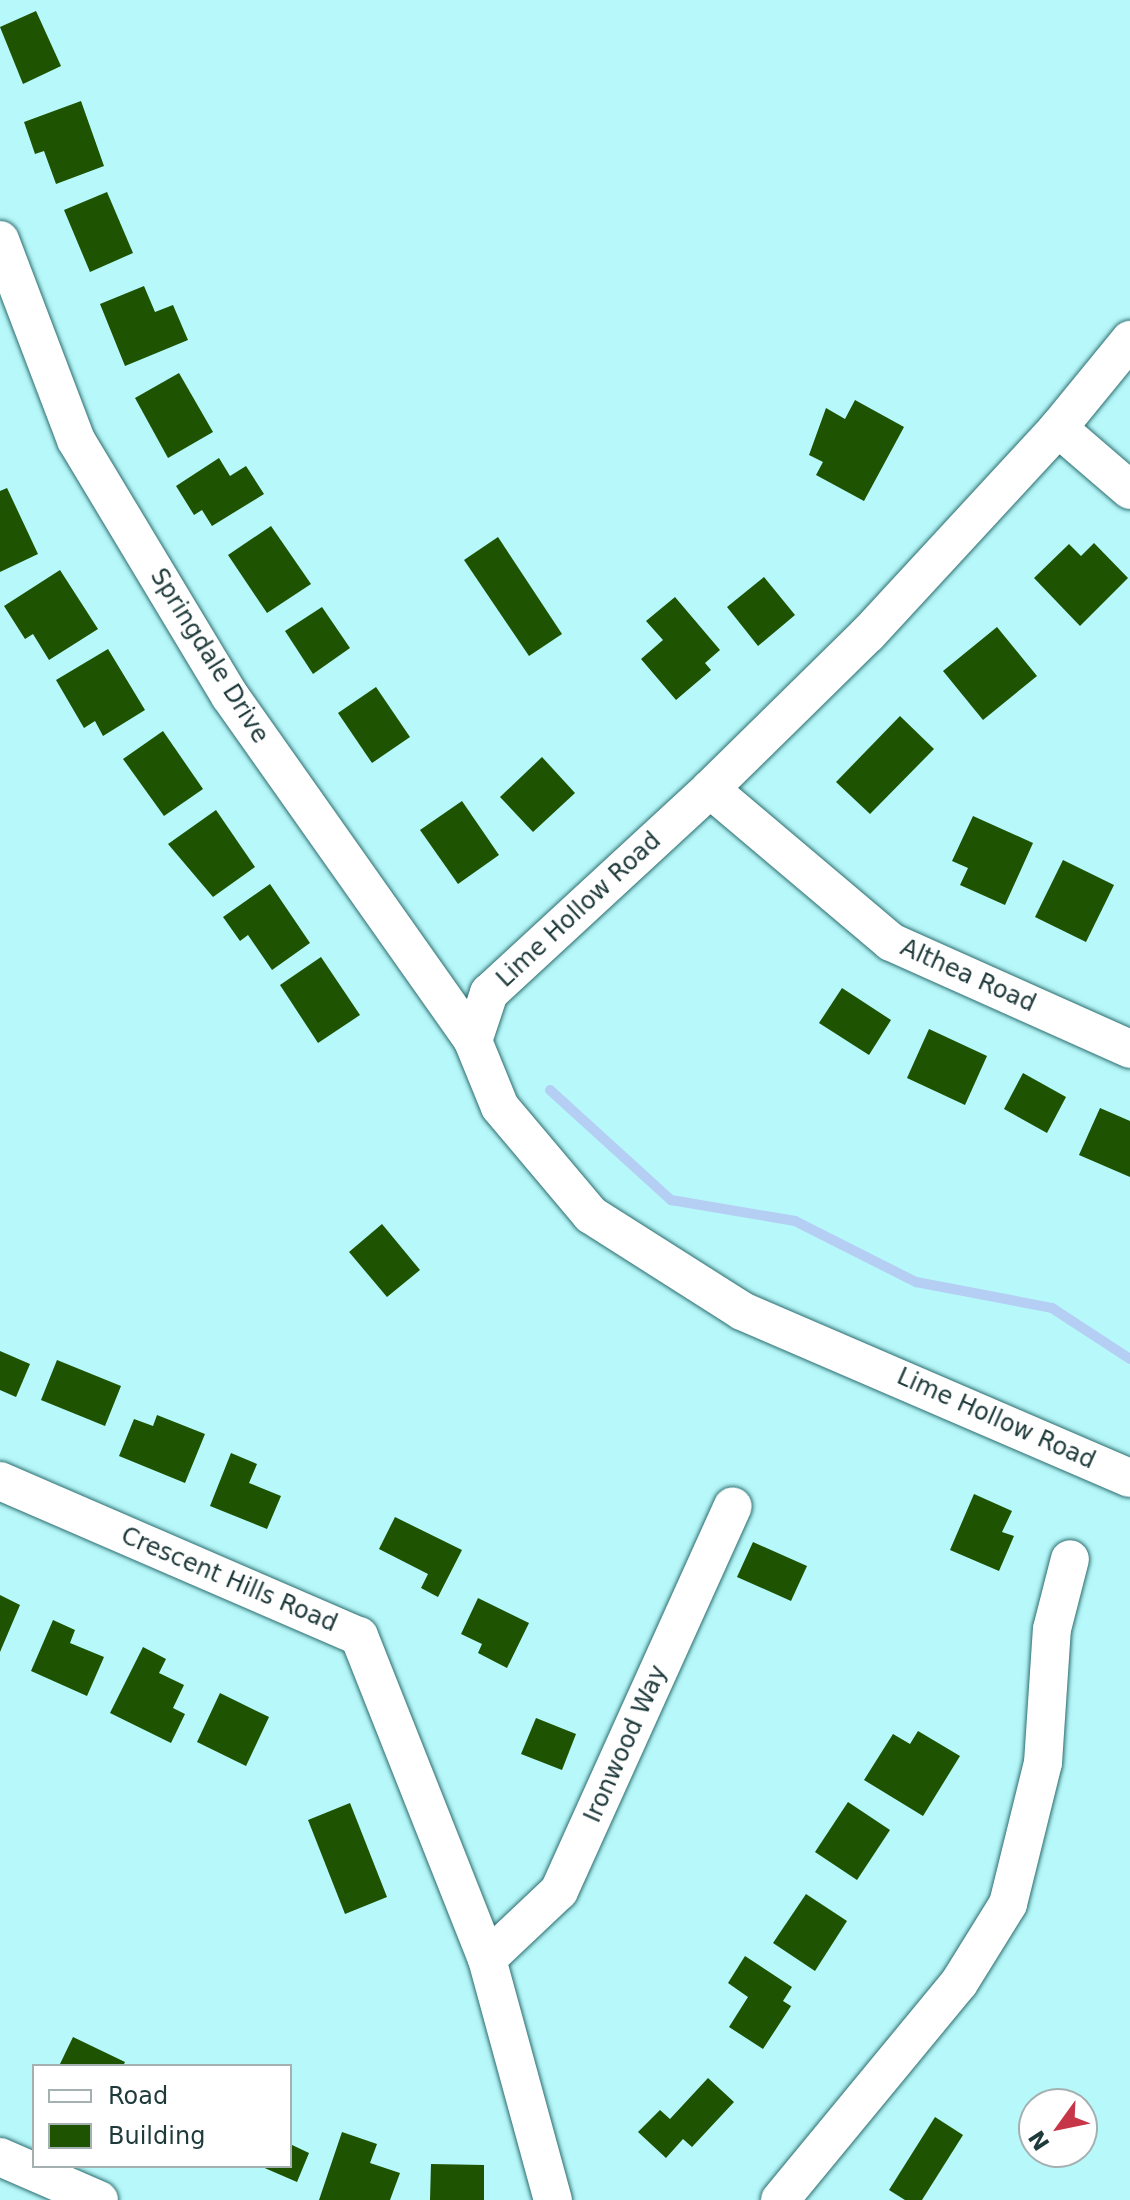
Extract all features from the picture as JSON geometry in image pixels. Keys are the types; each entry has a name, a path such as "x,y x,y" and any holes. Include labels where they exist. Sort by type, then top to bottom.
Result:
{"street":[{"name":"Springdale Drive","path":"0,240 76,440 230,696 473,1041"},
{"name":"Lime Hollow Road","path":"1130,340 1058,428 868,634 710,789 489,993 473,1041 500,1107 591,1215 742,1311 1130,1478"},
{"path":"1058,428 1130,490"},
{"name":"Althea Road","path":"710,789 891,942 1130,1049"},
{"name":"Crescent Hills Road","path":"0,1481 359,1636 487,1959 553,2200"},
{"name":"Ironwood Way","path":"487,1959 559,1891 733,1506"},
{"path":"780,2200 959,1983 1008,1904 1043,1763 1052,1629 1070,1559"},
{"path":"0,2157 99,2200"}],"building":[{"path":"36,11 61,66 23,84 0,27"},
{"path":"81,101 104,166 56,184 44,151 35,154 24,122"},
{"path":"107,192 133,253 90,272 64,210"},
{"path":"144,286 155,312 173,305 188,340 125,366 100,304"},
{"path":"179,373 213,432 168,458 135,398"},
{"path":"855,400 904,427 864,501 816,475 823,462 809,455 826,408 845,419"},
{"path":"219,458 230,476 246,466 264,494 212,526 202,510 194,515 176,486"},
{"path":"7,488 38,554 0,572 0,491"},
{"path":"271,526 311,584 267,613 228,555"},
{"path":"498,537 562,634 529,656 464,560"},
{"path":"1094,543 1128,578 1080,626 1034,578 1069,544 1081,556"},
{"path":"60,570 98,629 49,660 33,634 25,639 4,606"},
{"path":"764,577 795,615 758,646 727,607"},
{"path":"675,597 720,650 705,663 711,670 676,700 641,659 663,640 646,621"},
{"path":"322,607 350,648 313,674 285,631"},
{"path":"997,627 1037,676 983,720 943,671"},
{"path":"108,649 145,710 103,736 95,721 84,728 56,680"},
{"path":"376,687 410,737 372,763 338,713"},
{"path":"900,716 934,749 870,814 836,782"},
{"path":"163,731 203,789 164,816 123,759"},
{"path":"542,757 575,793 533,832 500,797"},
{"path":"462,801 499,855 458,884 420,830"},
{"path":"216,810 255,867 213,897 168,844"},
{"path":"973,816 1033,843 1005,905 960,885 968,868 952,861"},
{"path":"1063,860 1114,885 1086,942 1035,917"},
{"path":"270,884 310,943 272,970 248,935 240,941 223,917"},
{"path":"321,957 360,1015 318,1043 280,985"},
{"path":"842,988 891,1020 869,1055 819,1023"},
{"path":"929,1029 987,1056 965,1105 907,1078"},
{"path":"1023,1073 1066,1097 1047,1133 1004,1109"},
{"path":"1100,1108 1130,1121 1130,1177 1079,1155"},
{"path":"382,1224 420,1270 387,1297 349,1252"},
{"path":"0,1351 30,1364 16,1397 0,1390"},
{"path":"57,1360 121,1386 105,1426 41,1400"},
{"path":"157,1415 205,1434 185,1483 119,1456 134,1419 153,1426"},
{"path":"231,1453 257,1464 249,1483 281,1496 267,1529 210,1506"},
{"path":"974,1494 1012,1511 1002,1532 1014,1536 999,1571 950,1550"},
{"path":"395,1517 462,1550 438,1597 421,1588 428,1574 379,1549"},
{"path":"753,1542 807,1566 791,1601 737,1577"},
{"path":"0,1595 20,1605 0,1652"},
{"path":"478,1598 529,1623 507,1668 478,1653 482,1644 461,1634"},
{"path":"53,1620 75,1630 70,1643 104,1657 87,1696 31,1671"},
{"path":"143,1647 166,1659 159,1673 184,1685 173,1708 185,1714 171,1743 110,1713"},
{"path":"220,1693 269,1717 246,1766 197,1742"},
{"path":"536,1718 576,1734 562,1770 521,1754"},
{"path":"918,1731 960,1756 923,1816 864,1780 893,1734 910,1744"},
{"path":"848,1802 890,1830 857,1880 815,1852"},
{"path":"350,1803 387,1897 345,1914 308,1820"},
{"path":"806,1894 847,1921 815,1971 773,1943"},
{"path":"745,1956 792,1987 783,2001 791,2006 763,2049 729,2027 748,1997 728,1983"},
{"path":"73,2037 125,2062 124,2064 60,2064"},
{"path":"708,2078 734,2102 692,2147 683,2139 666,2158 638,2132 660,2110 670,2119"},
{"path":"935,2117 963,2135 922,2200 905,2200 889,2190"},
{"path":"342,2132 377,2144 370,2163 400,2173 390,2200 319,2200"},
{"path":"292,2145 309,2153 297,2182 265,2168 292,2168"},
{"path":"431,2164 484,2165 484,2200 430,2200"}],"waterway":[{"path":"550,1090 671,1200 795,1221 916,1282 1052,1308 1130,1359"}]}
